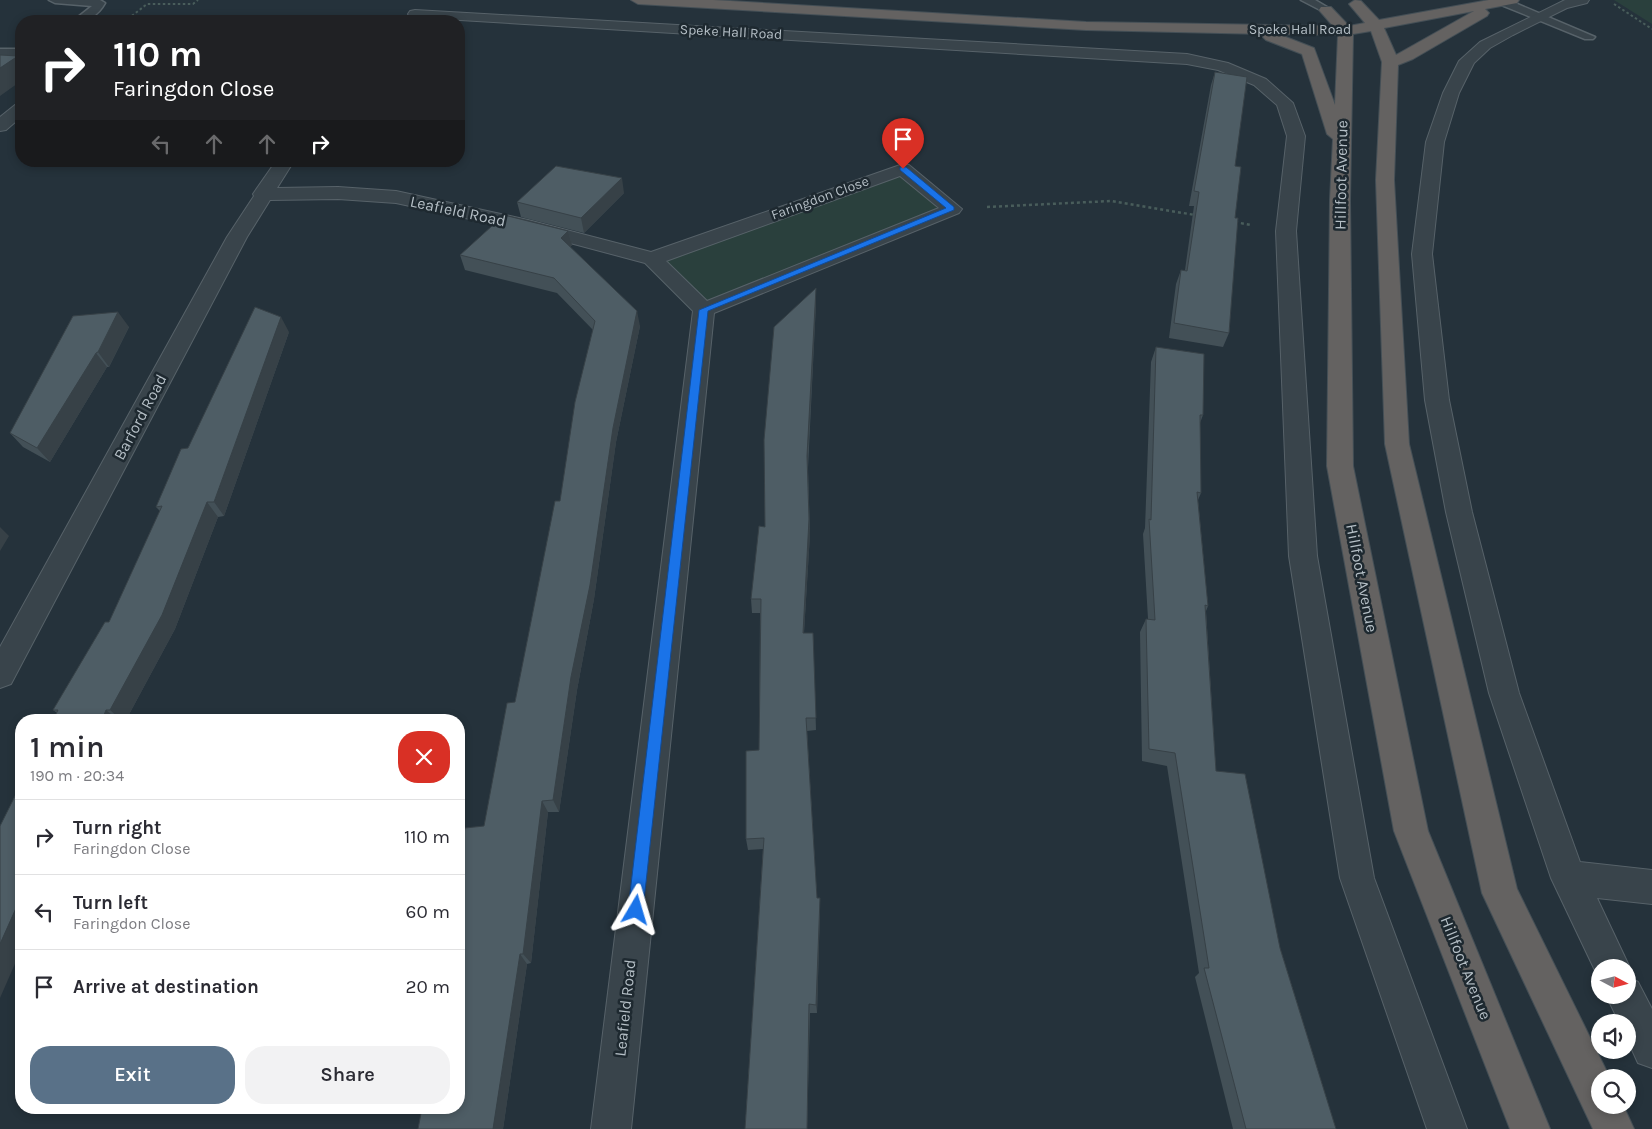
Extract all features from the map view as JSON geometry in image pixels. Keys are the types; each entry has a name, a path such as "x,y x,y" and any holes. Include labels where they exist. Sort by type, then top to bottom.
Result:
{"highway":[{"name":"Speke Hall Road","path":"638,0 1086,26 1254,22 1346,31 1363,8"},
{"name":"Speke Hall Road","path":"1303,6 1326,10 1507,1"},
{"path":"1390,62 1407,56 1507,1"},
{"path":"1363,8 1390,62 1384,180 1397,444 1500,893 1591,1081"},
{"path":"1326,10 1346,31"},
{"path":"1254,22 1309,51 1342,152"},
{"name":"Hillfoot Avenue","path":"1346,31 1342,152 1340,466 1411,831 1530,1129"},
{"path":"1606,1114 1614,1129"}],"street":[{"path":"414,15 426,0"},
{"path":"1582,0 1562,5 1508,32 1485,45 1467,61 1451,93 1435,142 1422,254 1437,400 1459,512 1504,693 1568,878 1608,959"},
{"name":"Speke Hall Road","path":"465,21 1187,59 1222,66 1254,79 1285,103 1296,136 1286,231"},
{"path":"1042,23 1048,51"},
{"name":"Barford Road","path":"0,676 237,237 262,194 281,167"},
{"name":"Faringdon Close","path":"652,259 903,169 952,208"},
{"name":"Leafield Road","path":"262,194 338,193 396,197 528,226 652,259 704,310 611,1129"},
{"path":"704,310 952,208"},
{"path":"1286,231 1303,556 1357,878 1447,1129"},
{"path":"1568,878 1652,887"},
{"path":"1630,1004 1652,1049"}],"lane":[{"path":"55,0 99,3 96,9 88,15"},
{"path":"1507,1 1538,17 1589,38"},
{"path":"0,53 15,53"}],"path":[{"path":"133,15 147,4 193,4 198,0"},
{"path":"1607,0 1652,29"},
{"path":"952,208 1111,201 1199,216"},
{"path":"1228,221 1286,231"}],"green space":[{"path":"1614,0 1652,0 1652,24"},
{"path":"903,169 952,209 704,310 652,259"}],"building":[{"path":"0,55 15,56 15,58 0,68"},
{"path":"1215,72 1247,77 1235,166 1241,167 1235,218 1238,218 1229,333 1174,323 1181,270 1187,271 1199,192 1194,191"},
{"path":"556,166 622,178 581,218 517,202"},
{"path":"504,215 568,231 561,238 637,311 613,428 590,585 571,677 553,800 542,801 523,954 520,954 493,1129 418,1129 421,1114 465,1114 465,828 484,826 507,703 515,702 555,501 560,501 575,402 595,321 554,278 460,255"},
{"path":"816,288 807,456 809,519 803,633 813,633 816,718 806,718 817,898 820,898 816,1005 809,1004 807,1129 745,1129 764,838 746,839 746,751 759,750 761,599 751,599 759,526 765,527 764,440 774,327"},
{"path":"255,307 281,317 214,502 207,502 162,615 110,710 106,710 104,714 56,714 58,710 53,710 105,622 109,622 162,506 156,507 181,449 188,448"},
{"path":"118,312 98,352 37,448 10,433 73,316"},
{"path":"1156,347 1204,354 1203,415 1200,415 1201,493 1197,492 1208,606 1205,605 1216,771 1245,774 1280,948 1336,1129 1246,1129 1204,968 1209,968 1175,753 1149,749 1146,619 1155,620 1149,519 1151,520"},
{"path":"15,796 15,910 0,944 0,826"}],"route":[{"path":"636,910 704,310 952,208 903,169"}]}
